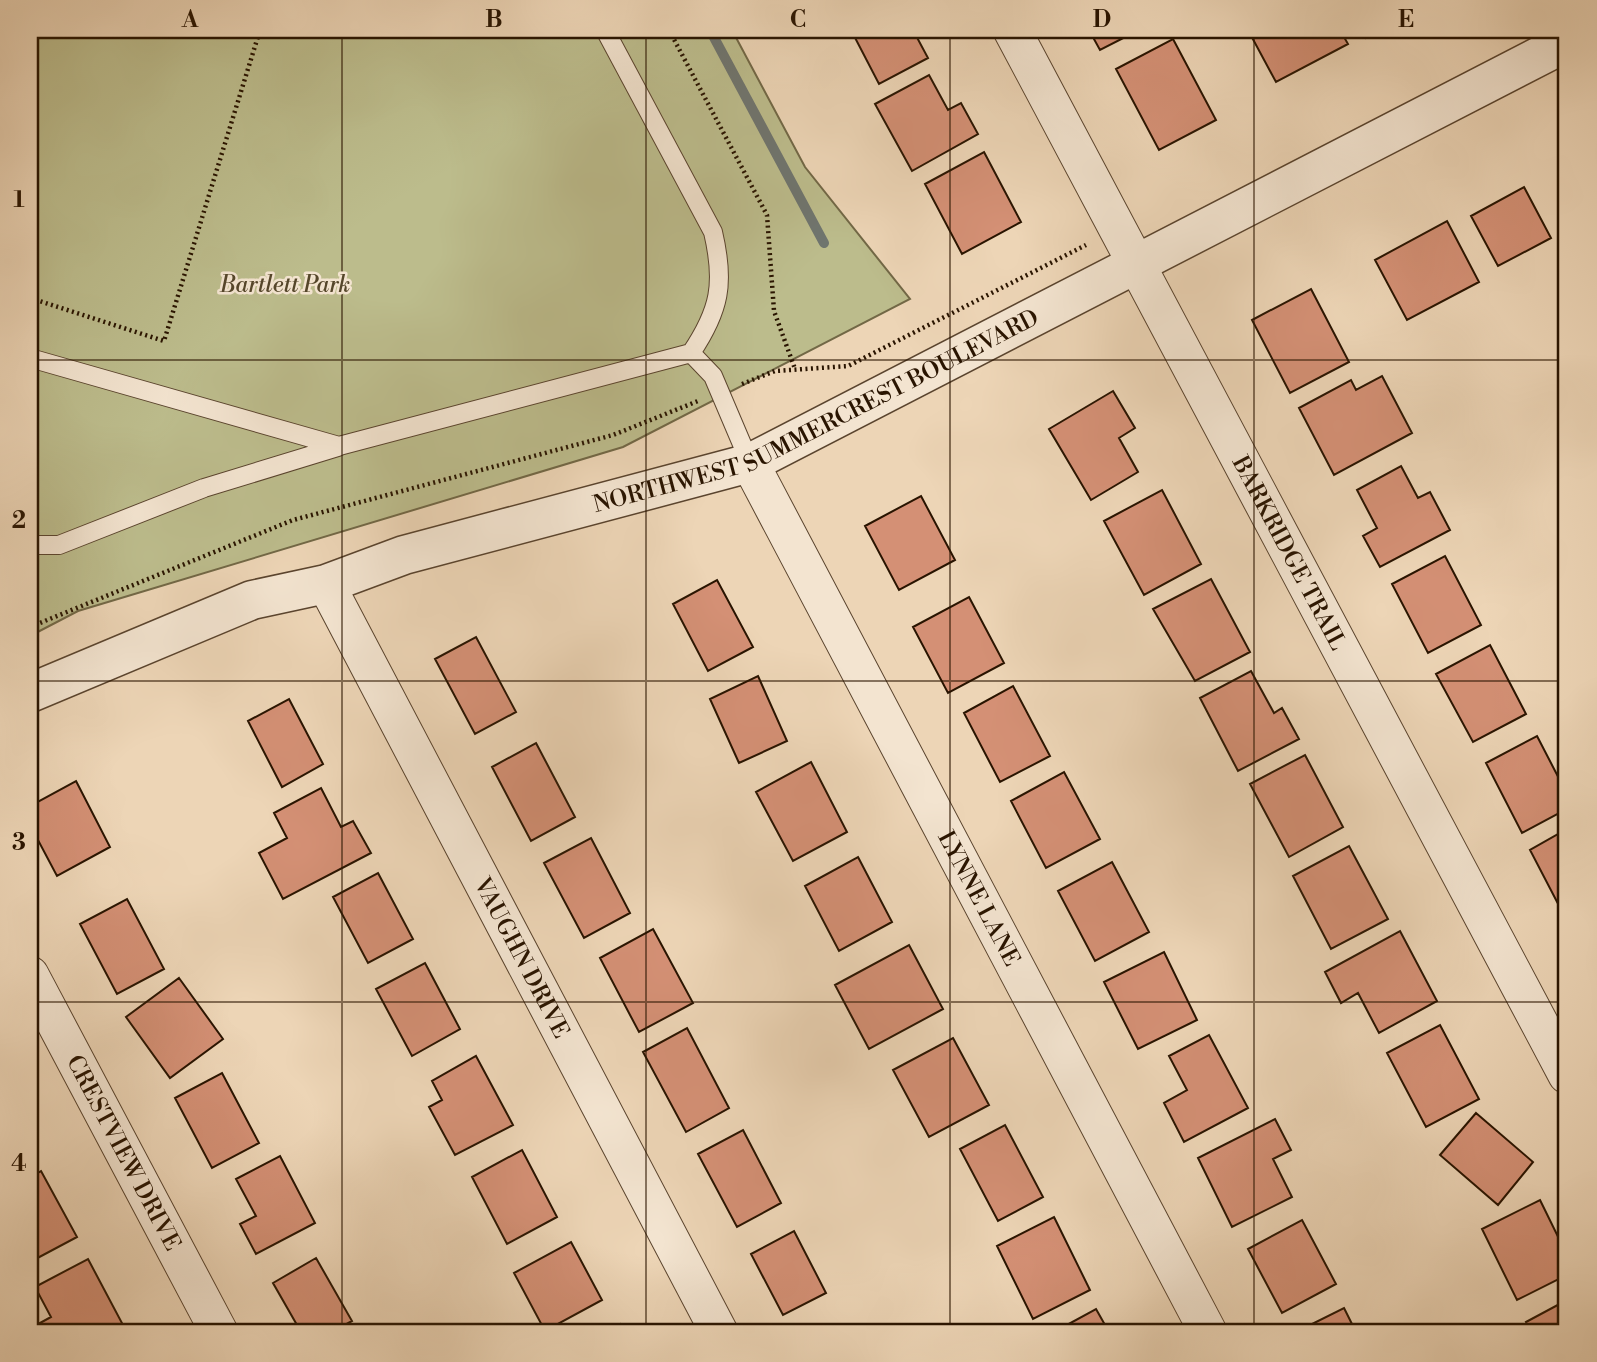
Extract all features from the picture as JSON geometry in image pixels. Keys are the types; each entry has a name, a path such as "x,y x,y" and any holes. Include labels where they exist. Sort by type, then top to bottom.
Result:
{"street":[{"name":"BARKRIDGE TRAIL","path":"1012,30 1567,1075"},
{"name":"NORTHWEST SUMMERCREST BOULEVARD","path":"30,692 252,600 326,584 404,555 750,463 1567,42"},
{"name":"LYNNE LANE","path":"750,463 1208,1332"},
{"name":"VAUGHN DRIVE","path":"326,584 719,1332"},
{"name":"CRESTVIEW DRIVE","path":"30,975 219,1332"}],"lane":[{"path":"30,545 59,545 204,488 338,446 691,353 709,326 719,296 720,264 713,232 605,30"},
{"path":"691,353 713,376 750,463"},
{"path":"30,358 338,446"}],"path":[{"path":"30,298 164,341 260,30"},
{"path":"669,30 767,215 774,311 795,369"},
{"path":"30,627 293,520 613,435 775,371 848,366 1118,229"}],"green space":[{"name":"Bartlett Park","path":"30,30 732,30 805,167 910,299 623,447 78,611 30,636"}],"building":[{"path":"851,30 913,30 928,58 879,84"},
{"path":"1089,30 1139,30 1100,50"},
{"path":"1248,30 1340,30 1348,44 1276,82"},
{"path":"1362,30 1382,30 1366,38"},
{"path":"1173,39 1216,120 1159,150 1116,69"},
{"path":"929,75 948,110 961,103 978,134 912,171 875,104"},
{"path":"984,152 1021,222 962,254 925,184"},
{"path":"1524,187 1551,238 1498,266 1471,216"},
{"path":"1447,221 1479,282 1407,320 1375,260"},
{"path":"1311,289 1349,362 1290,393 1252,320"},
{"path":"1382,376 1412,433 1334,475 1299,408 1351,380 1356,390"},
{"path":"1113,391 1135,428 1119,438 1138,472 1091,500 1049,429"},
{"path":"1401,466 1418,498 1430,492 1450,530 1380,567 1363,536 1377,528 1357,490"},
{"path":"1162,490 1201,564 1144,595 1104,521"},
{"path":"921,496 955,560 899,590 865,526"},
{"path":"1445,556 1481,625 1428,653 1392,584"},
{"path":"1211,579 1250,652 1195,681 1153,609"},
{"path":"717,580 753,647 708,671 673,604"},
{"path":"969,597 1004,663 948,693 913,627"},
{"path":"476,637 516,712 475,734 435,659"},
{"path":"1490,645 1526,714 1473,742 1436,674"},
{"path":"1251,671 1274,713 1282,708 1299,739 1238,771 1200,698"},
{"path":"758,676 787,741 739,763 710,699"},
{"path":"1013,686 1050,756 1000,782 964,713"},
{"path":"289,699 323,764 282,787 248,721"},
{"path":"1537,736 1567,794 1567,809 1522,833 1486,763"},
{"path":"536,743 575,817 531,841 492,767"},
{"path":"1305,755 1343,827 1289,857 1250,784"},
{"path":"811,762 847,832 793,861 756,792"},
{"path":"1064,772 1100,839 1046,868 1011,801"},
{"path":"76,781 110,847 57,876 30,825 30,806"},
{"path":"321,788 341,827 353,821 371,853 283,899 259,853 287,838 274,813"},
{"path":"1567,829 1567,921 1530,850"},
{"path":"591,838 630,913 584,938 544,863"},
{"path":"1349,846 1388,919 1331,949 1293,876"},
{"path":"858,857 892,922 839,951 805,886"},
{"path":"1112,862 1149,932 1095,961 1058,891"},
{"path":"378,873 413,939 368,963 333,897"},
{"path":"127,899 164,969 117,994 80,924"},
{"path":"653,929 693,1003 639,1032 600,958"},
{"path":"1400,931 1437,1001 1379,1033 1358,993 1341,1003 1325,972"},
{"path":"909,945 943,1009 869,1049 835,985"},
{"path":"1164,952 1197,1020 1138,1049 1104,982"},
{"path":"425,963 460,1029 412,1056 376,989"},
{"path":"179,978 223,1039 170,1078 126,1017"},
{"path":"1440,1025 1479,1099 1426,1127 1387,1053"},
{"path":"687,1028 729,1108 686,1132 643,1052"},
{"path":"1209,1035 1248,1108 1184,1142 1164,1103 1187,1090 1169,1056"},
{"path":"953,1038 989,1105 929,1137 893,1070"},
{"path":"476,1056 513,1125 455,1155 429,1107 442,1100 432,1081"},
{"path":"222,1073 259,1143 212,1168 175,1098"},
{"path":"1476,1113 1533,1162 1498,1205 1440,1155"},
{"path":"1275,1119 1291,1150 1273,1159 1292,1197 1232,1227 1198,1158"},
{"path":"1005,1125 1043,1197 998,1221 960,1149"},
{"path":"743,1130 781,1203 737,1227 698,1154"},
{"path":"522,1150 557,1217 507,1244 472,1177"},
{"path":"280,1156 315,1223 256,1254 240,1224 256,1216 236,1179"},
{"path":"41,1171 77,1237 30,1262 30,1177"},
{"path":"1540,1200 1567,1255 1567,1275 1517,1300 1482,1229"},
{"path":"1054,1217 1090,1290 1033,1319 997,1246"},
{"path":"1302,1220 1336,1284 1282,1313 1248,1249"},
{"path":"794,1231 826,1293 783,1315 751,1254"},
{"path":"571,1242 602,1300 545,1331 514,1273"},
{"path":"316,1258 352,1321 332,1332 301,1332 273,1283"},
{"path":"88,1259 123,1325 109,1332 45,1332 40,1323 51,1317 35,1287"},
{"path":"1567,1300 1567,1332 1532,1332 1526,1322"},
{"path":"1344,1308 1356,1332 1296,1332"},
{"path":"1096,1309 1109,1332 1054,1332"},
{"path":"620,1324 624,1332 604,1332"}],"waterway":[{"path":"710,30 824,243"}]}
